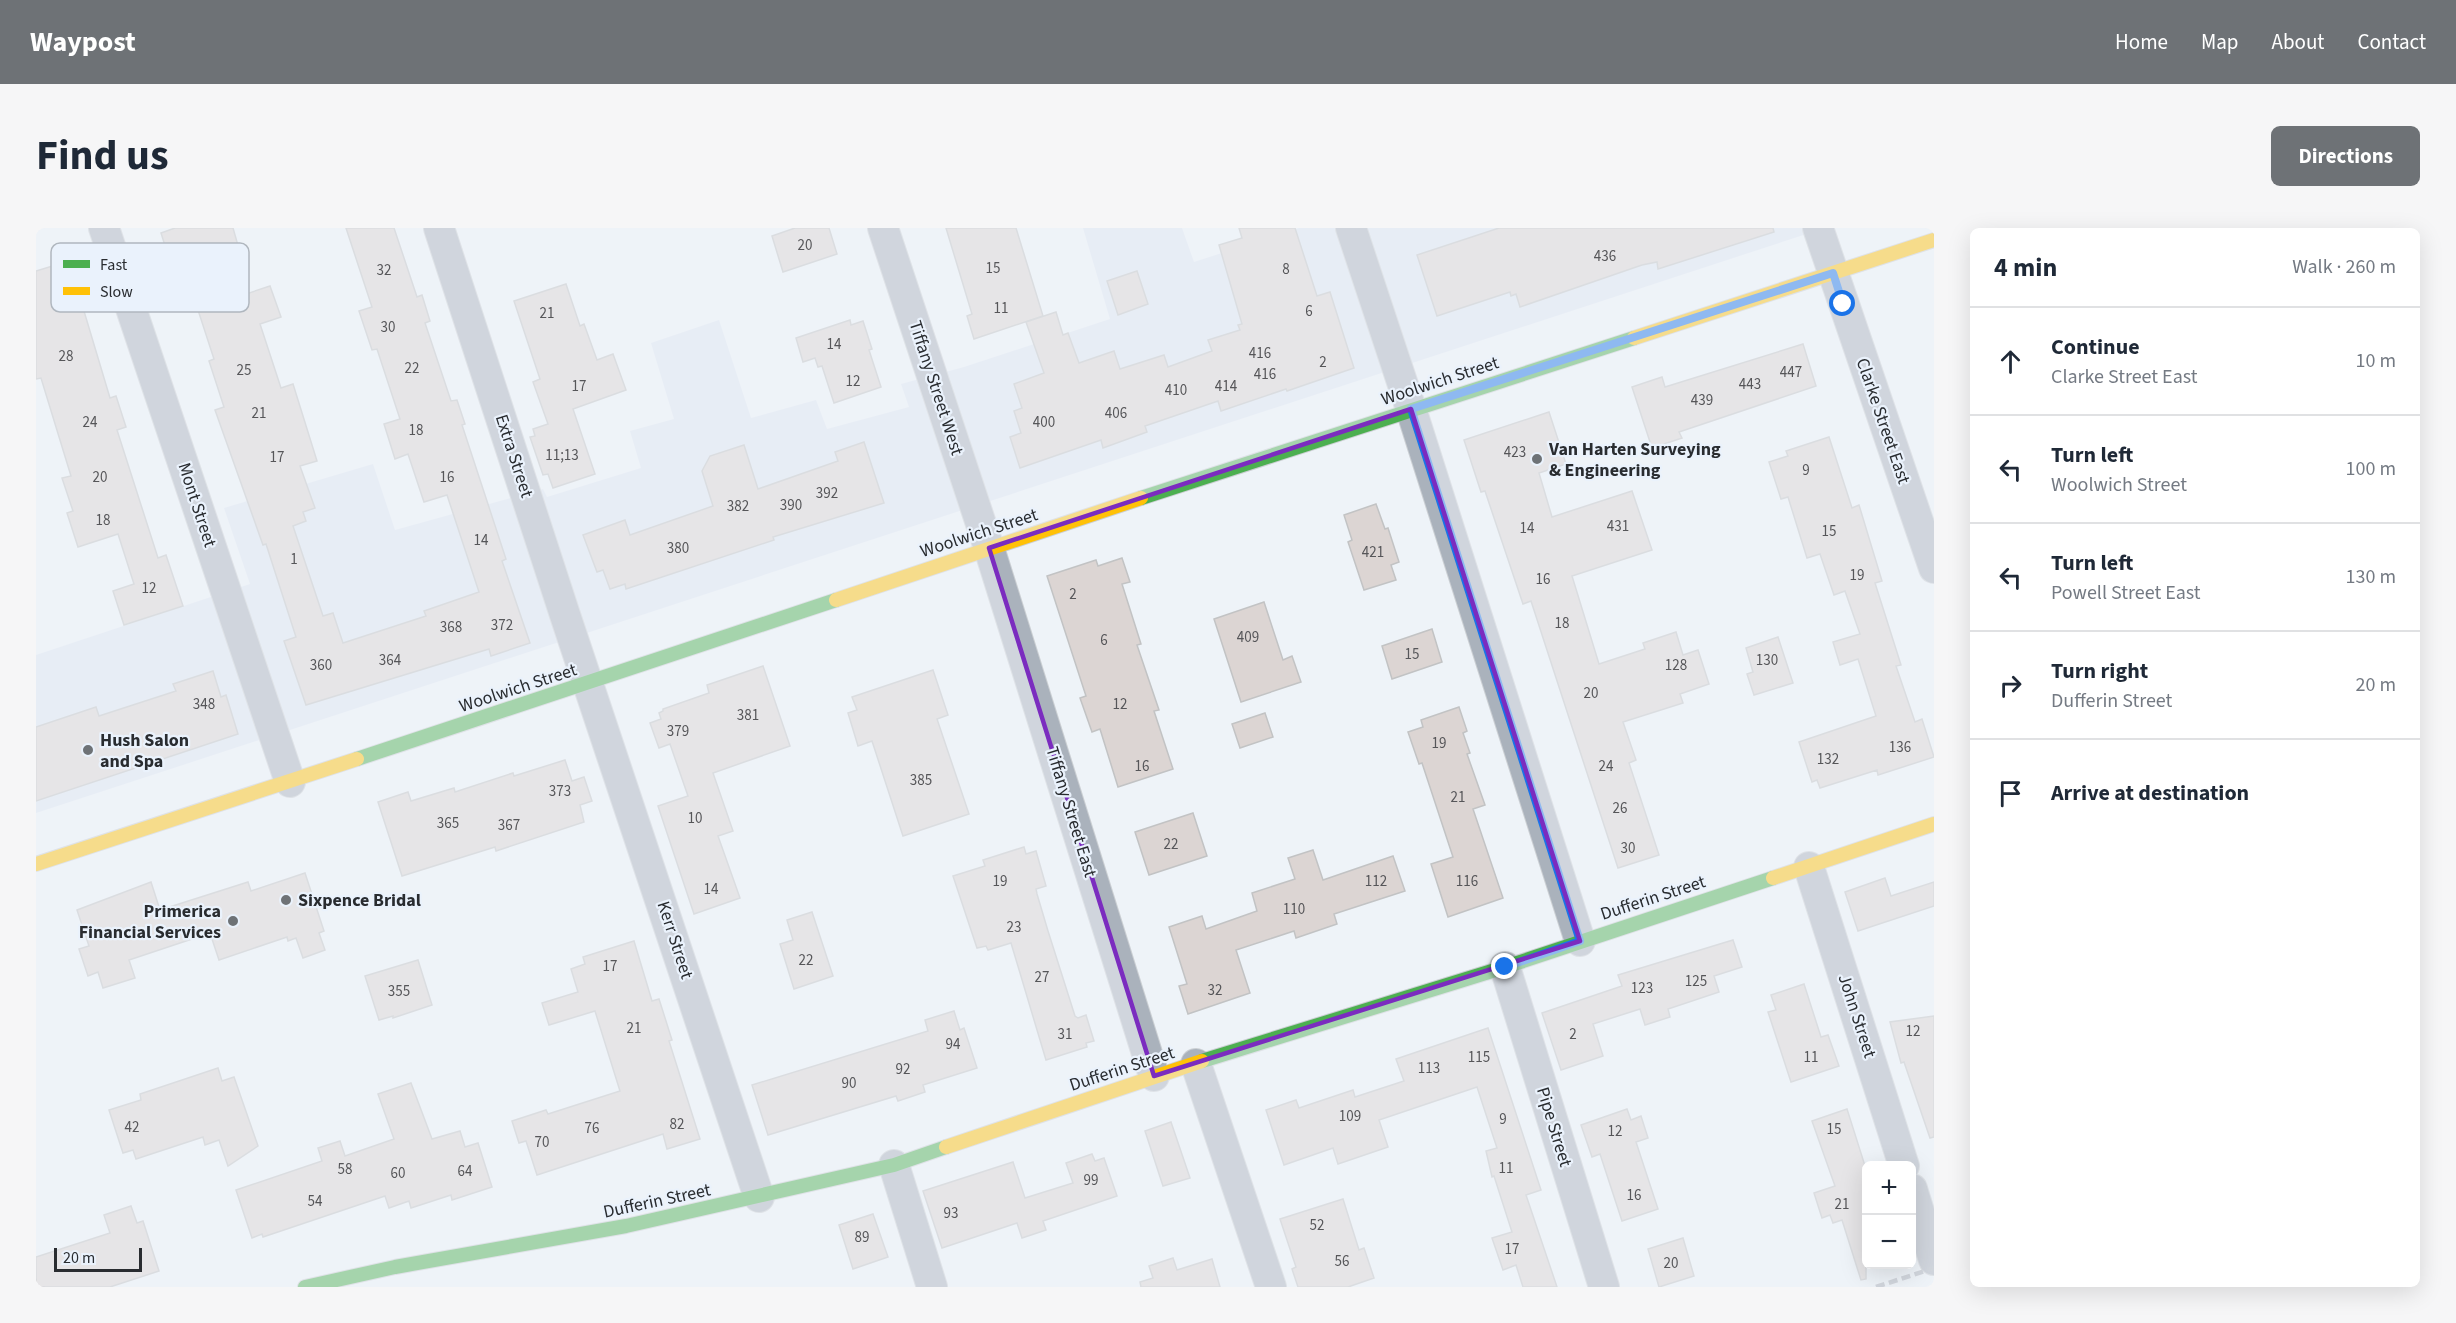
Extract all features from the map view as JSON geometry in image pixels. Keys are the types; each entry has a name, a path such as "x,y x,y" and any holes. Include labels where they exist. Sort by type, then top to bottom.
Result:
{"main road":[{"name":"Woolwich Street","path":"36,864 589,684 989,548 1411,409 1934,240"},
{"name":"Dufferin Street","path":"305,1287 395,1267 626,1226 894,1165 1154,1076 1505,967 1934,824"}],"street":[{"name":"Mont Street","path":"104,228 109,243"},
{"name":"Extra Street","path":"439,228 589,684"},
{"name":"Tiffany Street West","path":"883,228 989,548"},
{"path":"1351,228 1580,941"},
{"name":"Clarke Street East","path":"1818,228 1934,568"},
{"name":"Mont Street","path":"132,312 290,782"},
{"name":"Tiffany Street East","path":"989,548 1154,1076"},
{"name":"Kerr Street","path":"589,684 759,1197"},
{"name":"John Street","path":"1809,867 1902,1161"},
{"name":"Pipe Street","path":"1505,967 1604,1287"},
{"path":"1196,1064 1271,1287"},
{"path":"894,1165 932,1287"},
{"path":"1916,1204 1934,1260"}],"highlighted area":[{"path":"1411,409 1580,941 1154,1076 989,548"}],"shaded area":[{"path":"1083,228 1182,228 1194,262 1299,228 1825,228 36,813 36,655 250,584 224,508 373,464 395,530 543,489 547,497 641,468 630,431 674,419 651,343 719,320 751,418 816,400 827,429 909,407 901,384 964,367 1110,319"}],"building":[{"path":"175,228 233,228 237,243 164,243 161,233"},
{"path":"346,228 394,228 417,297 422,295 430,321 425,323 451,401 457,400 465,424 462,425 506,559 502,561 530,643 491,656 489,649 306,705 284,641 296,637 266,544 263,545 215,410 224,407 209,361 214,359 199,312 249,312 249,293 270,286 281,317 260,324 281,388 293,384 317,461 300,466 315,508 303,512 306,521 293,526 323,616 333,613 343,643 426,616 424,611 479,592 447,495 424,502 408,454 395,459 384,424 400,419 377,349 372,350 359,311 372,307"},
{"path":"795,228 829,228 837,254 783,272 772,236"},
{"path":"946,228 1016,228 1043,316 974,339 967,316 972,314"},
{"path":"1239,228 1295,228 1317,296 1330,292 1354,368 1221,411 1218,401 1145,426 1147,432 1103,448 1101,440 1020,468 1010,437 1021,433 1014,411 1022,408 1014,384 1044,373 1026,322 1056,312 1063,335 1068,333 1079,363 1114,351 1120,369 1164,355 1168,367 1212,351 1208,340 1240,330 1238,325 1242,324 1219,245 1242,238"},
{"path":"1499,228 1773,228 1774,232 1658,269 1657,262 1642,265 1520,307 1516,294 1511,296 1510,292 1437,316 1417,255"},
{"path":"51,266 51,312 84,312 110,398 116,396 126,427 117,430 158,558 166,555 183,606 124,625 113,591 134,584 118,534 78,547 67,513 73,511 62,478 71,476 41,378 36,379 36,271"},
{"path":"1137,271 1148,304 1118,315 1107,281"},
{"path":"566,284 580,326 584,324 597,360 613,354 626,390 573,409 595,474 553,488 548,474 543,475 530,437 535,436 533,429 548,424 533,382 540,379 514,301"},
{"path":"850,320 851,325 863,321 872,349 869,350 881,387 834,403 822,366 818,367 815,358 803,362 796,338"},
{"path":"1803,344 1816,386 1679,432 1682,438 1652,448 1632,387 1662,377 1665,387"},
{"path":"1549,412 1566,464 1539,473 1552,517 1632,491 1652,550 1572,576 1599,664 1645,649 1643,643 1676,632 1683,655 1698,650 1709,684 1680,694 1683,703 1623,722 1636,760 1629,763 1659,855 1618,868 1531,601 1523,604 1485,491 1481,492 1464,440"},
{"path":"1829,437 1852,508 1859,505 1882,581 1875,583 1901,665 1896,666 1915,722 1922,719 1934,757 1878,775 1877,770 1820,788 1817,780 1812,782 1799,742 1876,716 1858,659 1840,665 1833,642 1860,634 1845,591 1834,595 1820,554 1807,558 1788,497 1781,499 1769,462 1788,456 1786,451"},
{"path":"864,442 884,503 773,537 774,540 626,589 625,584 610,589 603,570 597,572 583,535 625,520 630,535 713,506 702,471 710,456 744,445 758,489 838,461 835,452"},
{"path":"1376,504 1385,529 1388,528 1399,562 1391,565 1396,580 1364,590 1348,542 1352,540 1344,515"},
{"path":"1122,558 1130,582 1122,584 1141,644 1137,645 1159,710 1154,711 1173,769 1118,787 1100,729 1092,732 1080,698 1086,696 1047,576 1096,560 1098,566"},
{"path":"1264,602 1283,660 1292,656 1301,682 1241,702 1214,619"},
{"path":"1432,629 1442,662 1392,679 1382,646"},
{"path":"1778,637 1793,683 1754,695 1747,674 1753,672 1746,648"},
{"path":"763,666 790,746 713,773 733,831 718,836 740,898 694,914 658,806 688,796 670,744 659,748 650,723 661,719 659,713 663,709 709,693 707,685"},
{"path":"933,670 948,715 937,719 969,814 903,836 872,741 858,746 848,713 857,710 852,697"},
{"path":"213,671 221,697 226,695 238,734 36,801 36,727 96,707 99,716 176,691 173,684"},
{"path":"1459,707 1467,731 1463,733 1470,753 1467,754 1485,805 1473,809 1503,898 1448,917 1431,864 1453,857 1422,763 1419,764 1408,732 1423,727 1421,720"},
{"path":"1265,713 1273,737 1240,748 1232,724"},
{"path":"565,760 572,781 584,777 592,801 580,805 584,822 496,851 495,847 402,876 378,802 408,792 411,801 454,788 455,792 513,773 514,776"},
{"path":"1193,813 1207,856 1149,875 1135,832"},
{"path":"1024,847 1026,854 1036,851 1046,886 1036,889 1048,931 1075,1016 1078,1018 1086,1015 1094,1041 1086,1043 1087,1047 1046,1060 1011,943 988,950 986,946 977,948 953,876 985,866 983,860"},
{"path":"1313,850 1323,880 1393,856 1405,891 1334,914 1337,924 1296,938 1294,931 1236,950 1250,993 1188,1014 1179,986 1187,984 1169,927 1202,916 1206,929 1257,911 1252,893 1295,879 1288,858"},
{"path":"305,873 324,931 319,933 325,950 303,958 296,938 288,941 287,937 219,960 210,933 129,960 135,978 103,988 98,972 88,976 79,949 89,946 77,910 151,882 160,910 248,882 251,891"},
{"path":"1885,878 1891,896 1934,882 1934,906 1858,931 1845,892"},
{"path":"812,912 833,976 794,989 780,944 793,940 787,920"},
{"path":"1733,940 1742,967 1714,976 1719,992 1668,1009 1670,1017 1645,1025 1640,1009 1593,1024 1603,1056 1561,1070 1542,1013 1622,986 1618,975"},
{"path":"634,941 652,1001 659,999 672,1040 669,1041 700,1139 667,1149 663,1134 537,1175 526,1141 519,1143 512,1121 546,1110 548,1114 620,1091 595,1011 549,1025 542,1003 578,992 571,969 585,964 583,957"},
{"path":"418,960 432,1005 393,1018 393,1016 379,1020 365,976"},
{"path":"1804,984 1821,1037 1828,1035 1839,1066 1791,1082 1768,1012 1776,1010 1771,995"},
{"path":"954,1011 960,1030 964,1028 977,1068 923,1085 925,1092 898,1101 896,1096 768,1135 752,1085 928,1031 925,1020"},
{"path":"1934,1016 1934,1137 1930,1138 1904,1062 1901,1063 1890,1022"},
{"path":"1488,1028 1541,1190 1526,1195 1557,1287 1523,1287 1516,1265 1503,1270 1492,1238 1512,1232 1494,1176 1492,1177 1486,1151 1497,1148 1477,1087 1379,1120 1388,1147 1338,1164 1333,1148 1284,1165 1266,1110 1296,1100 1299,1108 1353,1090 1355,1097 1404,1081 1396,1059"},
{"path":"218,1068 222,1081 234,1077 258,1146 228,1166 219,1140 205,1145 203,1137 136,1159 133,1150 123,1153 109,1110 141,1100 140,1094"},
{"path":"411,1083 432,1139 460,1131 465,1147 478,1143 492,1187 452,1200 451,1195 411,1208 409,1201 389,1208 385,1196 263,1237 262,1234 252,1238 236,1190 322,1161 318,1148 340,1141 345,1156 394,1139 378,1094"},
{"path":"1627,1109 1631,1120 1641,1116 1648,1138 1636,1142 1658,1209 1622,1221 1600,1154 1592,1157 1581,1125"},
{"path":"1847,1109 1863,1161 1862,1269 1866,1269 1866,1279 1861,1280 1842,1220 1833,1223 1830,1215 1822,1218 1814,1193 1835,1186 1812,1121"},
{"path":"1171,1122 1190,1178 1163,1186 1145,1131"},
{"path":"1092,1154 1095,1161 1104,1158 1117,1196 1043,1221 1046,1230 1022,1238 1017,1223 942,1248 923,1191 1013,1162 1025,1198 1073,1183 1066,1163"},
{"path":"1343,1199 1359,1250 1364,1248 1374,1278 1348,1287 1298,1287 1292,1269 1296,1267 1280,1219"},
{"path":"131,1206 137,1223 143,1221 159,1271 110,1287 36,1287 36,1257 110,1233 104,1215"},
{"path":"873,1214 888,1257 853,1269 839,1225"},
{"path":"1683,1238 1694,1276 1659,1287 1648,1249"},
{"path":"1173,1258 1177,1270 1212,1259 1220,1287 1141,1287 1140,1282 1153,1278 1149,1266"}],"railway":[{"path":"1876,1287 1934,1268"}],"traffic: fast":[{"path":"1141,498 1634,338"},
{"path":"357,759 836,600"},
{"path":"1202,1061 1505,967 1773,878"},
{"path":"305,1287 395,1267 626,1226 894,1165 946,1147"}],"traffic: slow":[{"path":"1634,338 1934,240"},
{"path":"836,600 1141,498"},
{"path":"36,864 357,759"},
{"path":"1773,878 1934,824"},
{"path":"946,1147 1202,1061"}],"place":[{"name":"Van Harten Surveying & Engineering","path":"1537,459"},
{"name":"Hush Salon and Spa","path":"88,750"},
{"name":"Sixpence Bridal","path":"286,900"},
{"name":"Primerica Financial Services","path":"233,921"}],"route":[{"path":"1505,967 1580,941 1411,409 1833,273 1843,304"}]}
